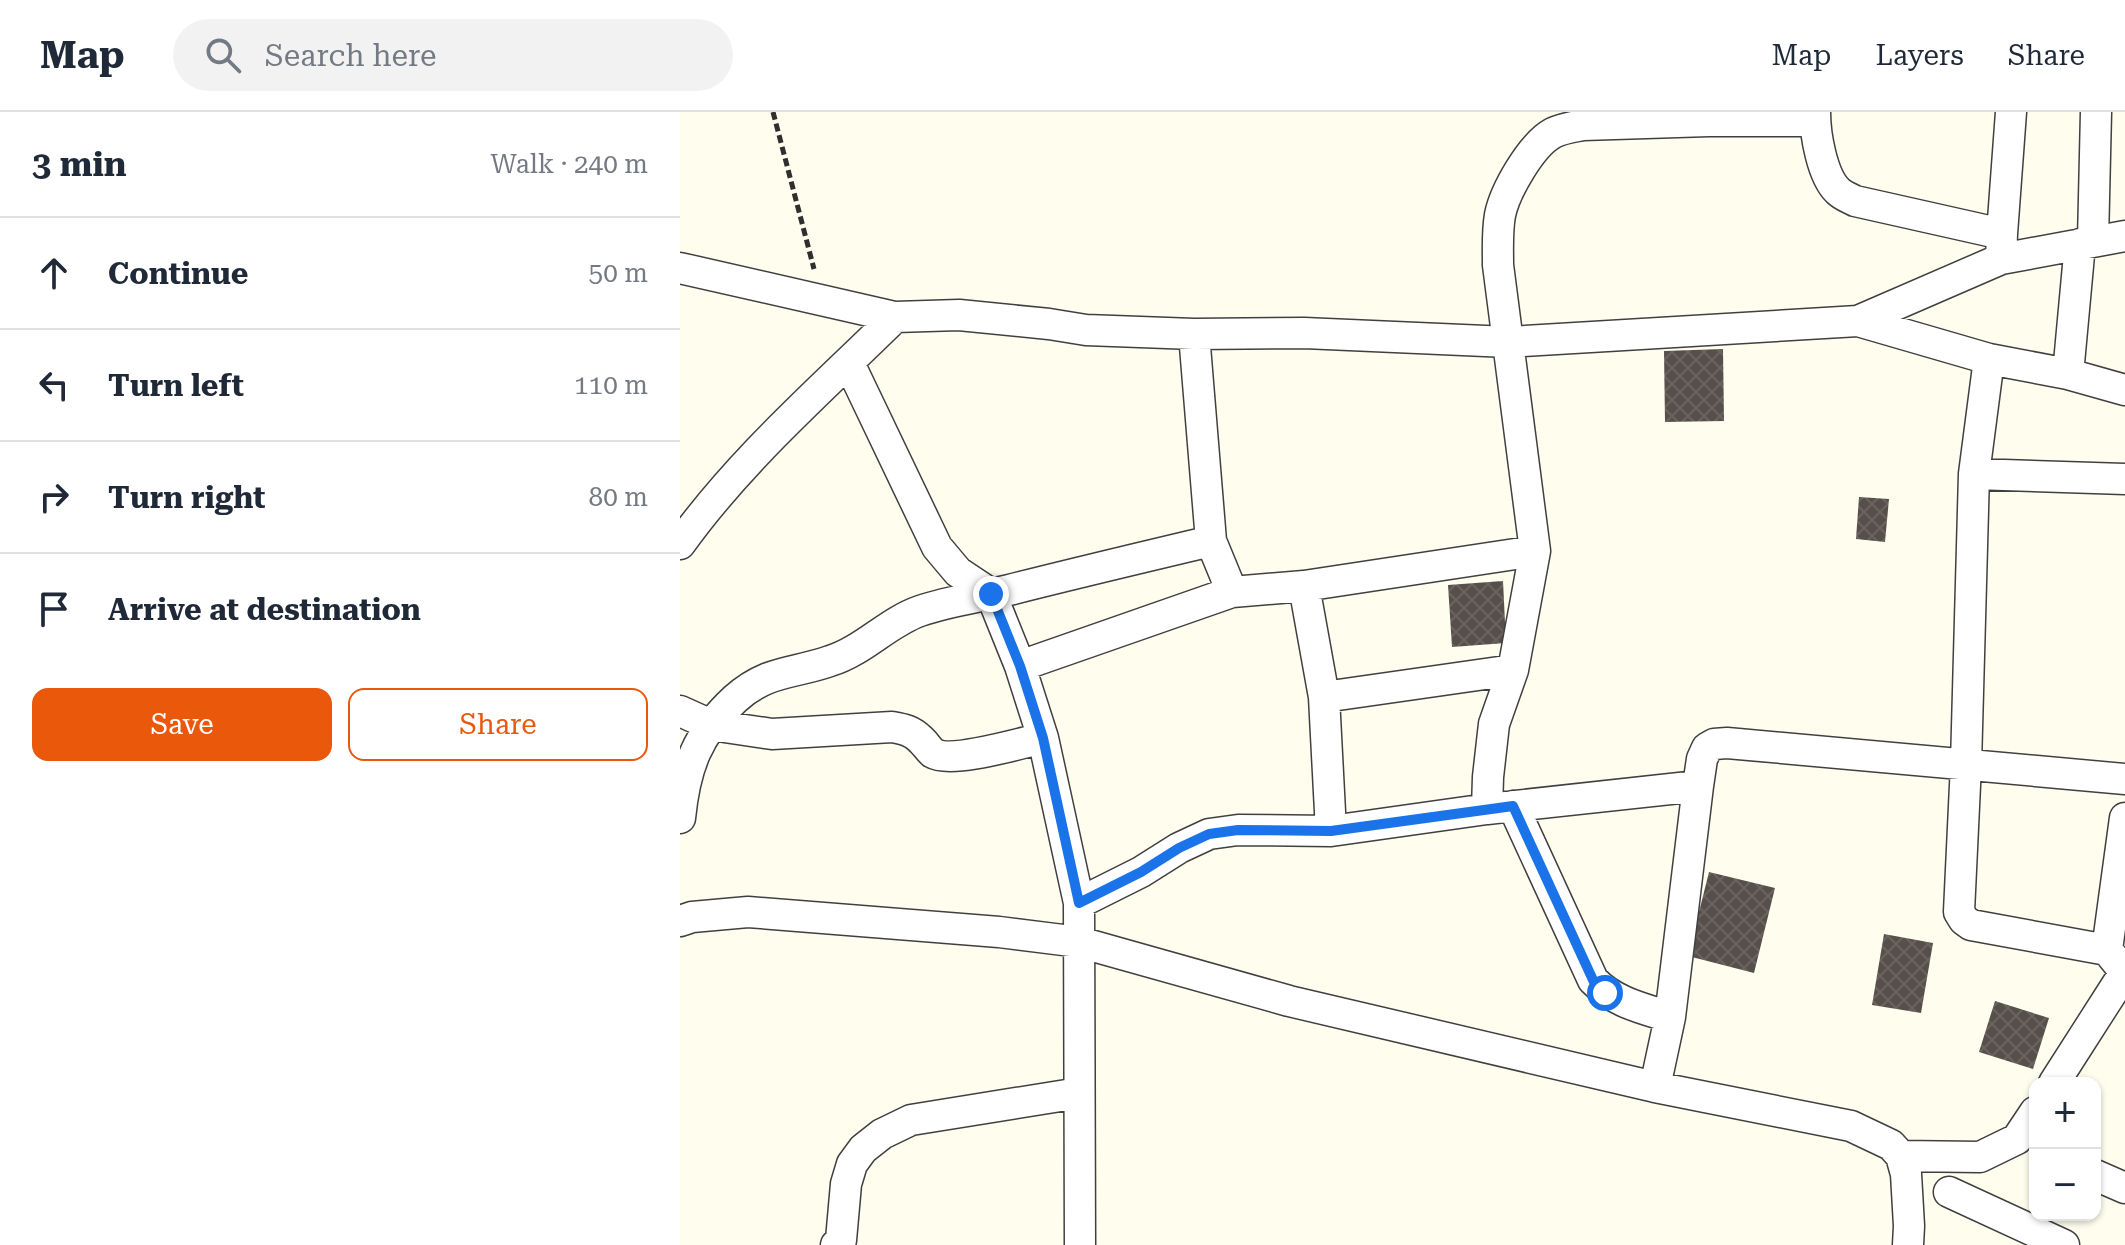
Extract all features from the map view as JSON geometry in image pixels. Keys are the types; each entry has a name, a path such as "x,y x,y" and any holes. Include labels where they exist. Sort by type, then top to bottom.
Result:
{"street":[{"path":"2002,246 2011,112"},
{"path":"2068,374 2087,242 2096,112"},
{"path":"1670,1017 1631,1006 1605,993 1593,980 1500,808 1488,777 1494,724 1513,670 1535,551 1498,265 1497,236 1505,198 1540,143 1565,128 1815,117 1826,173 1840,194 1855,201 2002,246 2087,242 2125,236"},
{"path":"1858,321 2002,246"},
{"path":"680,268 895,317 959,315 1086,330 1194,334 1304,333 1508,342 1858,321 1989,359 2068,374 2125,390"},
{"path":"680,544 718,495 783,425 895,317"},
{"path":"1194,334 1211,541 1232,592"},
{"path":"1989,359 1974,474 1959,912 1971,925 2120,974"},
{"path":"849,363 937,547 958,572 991,594 1020,666 1043,738 1079,903 1080,1245"},
{"path":"1974,474 2125,479"},
{"path":"694,717 735,699 761,680 784,671 830,661 918,611 1211,541"},
{"path":"1020,666 1232,592 1304,586 1535,551"},
{"path":"1304,586 1324,697 1331,831"},
{"path":"1324,697 1513,670"},
{"path":"694,717 772,734 892,727 909,730 932,752 943,756 960,756 1043,738"},
{"path":"680,818 691,758 694,717"},
{"path":"1655,1087 1670,1017 1698,786 1707,748 1727,743 2125,779"},
{"path":"1079,903 1209,834 1238,830 1331,831 1698,786"},
{"path":"2058,1077 2120,974 2125,818"},
{"path":"680,921 748,912 999,932 1079,942 1289,1001 1655,1087 1851,1126 1891,1145 1901,1156 1906,1174 1909,1235"},
{"path":"836,1245 841,1240 846,1184 852,1164 863,1149 882,1134 911,1120 1079,1093"},
{"path":"1901,1156 1980,1157 2026,1144"},
{"path":"1909,1235 1980,1157"},
{"path":"2101,1178 2125,1188"},
{"path":"1949,1192 2064,1245"}],"path":[{"path":"773,112 822,301"}],"building":[{"path":"1723,349 1724,421 1665,422 1664,351"},
{"path":"1859,497 1889,499 1885,542 1856,539"},
{"path":"1503,581 1506,643 1452,647 1448,585"},
{"path":"1709,872 1775,888 1754,973 1688,956"},
{"path":"1884,934 1933,943 1921,1013 1872,1005"},
{"path":"1995,1001 2049,1018 2033,1069 1979,1052"}],"route":[{"path":"991,594 1020,666 1043,738 1079,903 1209,834 1238,830 1331,831 1513,806 1593,980 1605,993"}]}
